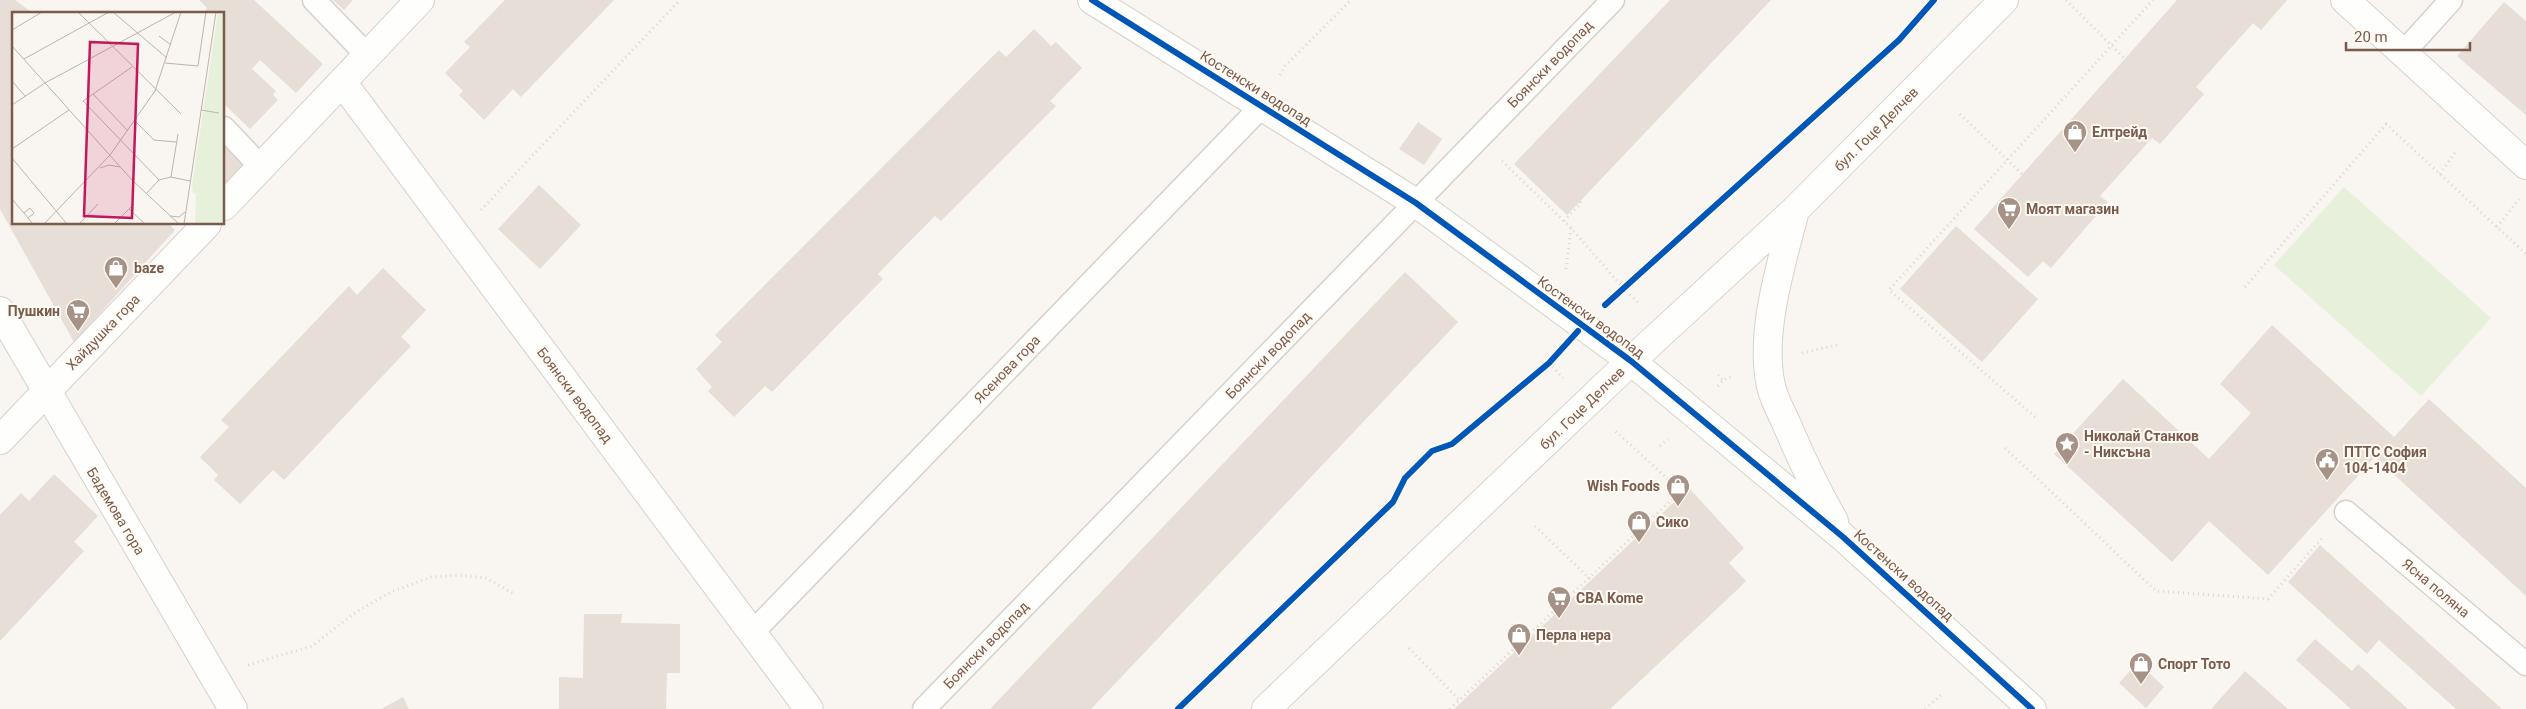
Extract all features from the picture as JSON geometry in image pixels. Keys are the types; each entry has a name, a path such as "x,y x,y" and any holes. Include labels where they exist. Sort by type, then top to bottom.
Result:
{"street":[{"path":"225,205 420,0"},
{"name":"бул. Гоце Делчев","path":"1266,709 1631,361 1795,210 2004,0"},
{"path":"2345,0 2404,52 2526,166"},
{"name":"Костенски водопад","path":"1111,5 1262,106 1416,203 1631,361 1843,537 2032,709"},
{"name":"Боянски водопад","path":"342,82 809,709"},
{"path":"1795,210 1779,274 1770,324 1768,363 1771,387 1812,484 1843,537"},
{"name":"Хайдушка гора","path":"0,440 206,225"},
{"name":"Бадемова гора","path":"0,312 233,709"}],"lane":[{"path":"314,0 367,56"},
{"name":"Боянски водопад","path":"924,709 1613,0"},
{"path":"2404,52 2450,0"},
{"name":"Ясенова гора","path":"752,632 1262,106"},
{"path":"225,129 260,167"},
{"name":"Ясна поляна","path":"2346,512 2526,664"}],"path":[{"path":"457,236 680,0"},
{"path":"1262,106 1285,66 1351,0"},
{"path":"2066,0 2125,60"},
{"path":"2034,417 1889,290 2154,0"},
{"path":"1960,114 2023,175"},
{"path":"2245,287 2386,124 2526,254"},
{"path":"1479,138 1571,228 1625,290 1645,307"},
{"path":"2440,174 2457,149"},
{"path":"2497,227 2524,193"},
{"path":"1564,221 1581,203 1580,201"},
{"path":"1566,268 1571,228"},
{"path":"1618,295 1632,283"},
{"path":"1793,355 1837,345"},
{"path":"1542,370 1555,357"},
{"path":"1549,363 1563,379"},
{"path":"1718,375 1724,380"},
{"path":"1450,709 1590,579 1681,491 1613,429"},
{"path":"1660,446 1668,439"},
{"path":"2005,448 2156,591 2268,599 2346,512"},
{"path":"1535,526 1590,579"},
{"path":"213,675 312,646 356,612 391,592 431,577 459,575 486,578 514,594"},
{"path":"1409,648 1460,701"},
{"path":"1925,709 1942,694"}],"green space":[{"path":"2344,187 2491,318 2421,396 2274,265"}],"building":[{"path":"0,0 15,0 31,12 12,12 12,225 170,225 175,230 74,342 0,209"},
{"path":"199,0 254,0 323,64 296,93 260,60 252,69 276,91 273,95 278,100 250,129 225,105 225,12 204,12 207,8"},
{"path":"333,0 353,0 344,10"},
{"path":"505,0 614,0 521,97 513,89 484,120 459,95 463,91 445,73 470,47 464,42"},
{"path":"1670,0 1771,0 1567,215 1514,164"},
{"path":"2177,0 2287,0 2261,30 2253,23 2196,87 2204,94 2160,144 2152,138 2100,196 2108,202 2051,268 2043,261 2028,277 1974,229"},
{"path":"2504,2 2526,21 2526,115 2457,56"},
{"path":"1034,29 1051,46 1056,42 1082,68 1050,101 1056,106 941,221 935,216 907,244 878,274 883,279 772,392 765,386 734,417 708,391 712,387 696,369 722,342 715,335 999,50 1006,57"},
{"path":"1418,122 1442,139 1424,165 1399,149"},
{"path":"225,141 230,146 228,149 246,166 225,188"},
{"path":"539,185 581,225 540,269 498,229"},
{"path":"1956,226 2038,299 1982,362 1900,289"},
{"path":"383,268 426,310 401,337 411,346 284,480 273,470 240,504 214,480 218,475 200,457 229,427 221,420 349,286 357,295"},
{"path":"1405,272 1458,322 1091,709 990,709"},
{"path":"2272,325 2394,437 2429,399 2526,488 2526,596 2375,457 2268,575 2209,521 2172,562 2054,454 2123,379 2209,459 2251,413 2220,384"},
{"path":"54,474 98,516 74,542 84,551 0,641 0,515 21,493 29,501"},
{"path":"1689,488 1744,548 1729,563 1746,581 1737,590 1610,709 1454,709"},
{"path":"2320,545 2502,709 2456,709 2379,640 2367,654 2288,582"},
{"path":"584,614 622,614 621,623 680,624 680,673 667,673 666,709 559,709 559,677 583,678"},
{"path":"2315,639 2352,671 2358,664 2408,709 2351,709 2296,660"},
{"path":"2138,662 2164,687 2146,708 2119,683"},
{"path":"2245,671 2288,709 2211,709"},
{"path":"403,697 409,709 381,709"}],"cycle path":[{"path":"1092,0 1416,203 1631,361 1843,537 2032,709"},
{"path":"1605,305 1899,40 1934,0"},
{"path":"1178,709 1393,502 1405,478 1432,451 1452,444 1549,363 1578,331"}],"place":[{"name":"Елтрейд","path":"2075,153"},
{"name":"Моят магазин","path":"2009,230"},
{"name":"baze","path":"116,289"},
{"name":"Пушкин","path":"78,332"},
{"name":"Николай Станков - Никсъна","path":"2067,465"},
{"name":"ПТТС София 104-1404","path":"2327,481"},
{"name":"Wish Foods","path":"1678,507"},
{"name":"Сико","path":"1639,543"},
{"name":"CBA Kome","path":"1559,619"},
{"name":"Перла нера","path":"1519,656"},
{"name":"Спорт Тото","path":"2141,685"}]}
